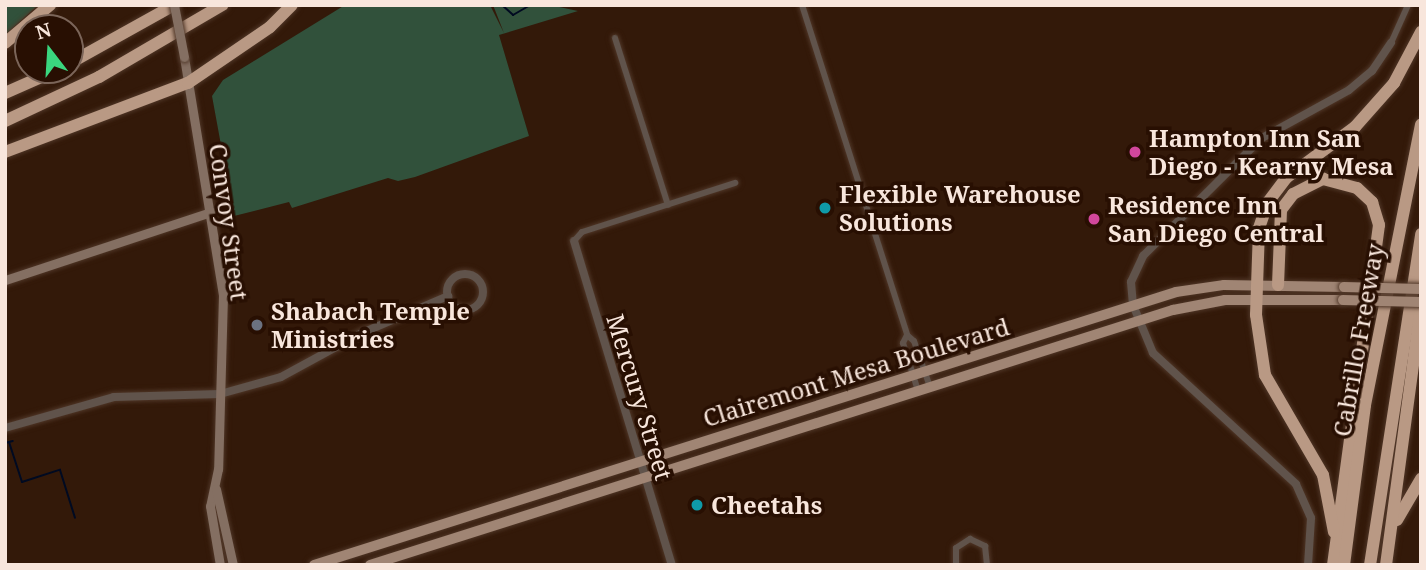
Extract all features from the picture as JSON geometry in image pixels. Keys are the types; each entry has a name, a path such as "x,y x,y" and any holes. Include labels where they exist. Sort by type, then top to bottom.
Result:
{"highway":[{"path":"5,43 50,5"},
{"path":"84,55 174,5"},
{"path":"5,121 99,77 222,5"},
{"path":"5,152 188,83 270,27 292,5"},
{"path":"1334,532 1323,475 1265,375 1256,299 1259,228 1268,202 1286,178 1355,127 1394,83 1421,32"},
{"path":"5,93 25,84"},
{"name":"Cabrillo Freeway","path":"1345,565 1365,405 1421,125"},
{"path":"1278,285 1282,211 1293,194 1323,180 1357,188 1372,202 1379,225 1334,532 1333,565"},
{"name":"Cabrillo Freeway","path":"1370,565 1421,234"},
{"path":"1386,565 1421,304"},
{"path":"1416,344 1421,374"},
{"path":"1392,534 1421,479"}],"main road":[{"name":"Convoy Street","path":"174,5 223,295 216,488 210,509 220,565"},
{"path":"5,280 211,212"},
{"name":"Clairemont Mesa Boulevard","path":"314,565 1133,305 1195,288 1278,285 1421,289"},
{"name":"Clairemont Mesa Boulevard","path":"370,565 1138,320 1214,301 1343,300 1421,304"},
{"name":"Convoy Street","path":"216,488 233,565"}],"street":[{"path":"802,5 907,335 914,341 930,387"},
{"path":"1308,565 1311,518 1296,484 1153,353 1133,305 1130,282 1143,256 1262,138 1349,90 1372,71 1391,43 1408,5"},
{"path":"615,38 668,205"},
{"path":"574,241 582,232 736,183"},
{"name":"Mercury Street","path":"574,241 673,565"},
{"path":"462,275 477,279 483,288 478,305 467,310 456,307 448,296 449,284 462,275"},
{"path":"5,428 114,397 220,394 300,370 362,333 448,296"},
{"path":"907,335 903,343 918,391"},
{"path":"956,565 956,548 970,539 985,546 987,565"}],"green space":[{"path":"5,5 38,5 28,14 14,14 14,27 5,35"},
{"path":"345,5 490,5 504,33 493,5 550,5 578,11 499,35 529,136 415,177 398,181 388,178 292,208 289,202 234,216 212,96 223,80"}],"waterway":[{"path":"502,5 513,15 530,5"},
{"path":"5,443 13,441"},
{"path":"9,442 22,482 60,470 75,518"}],"place":[{"name":"Hampton Inn San Diego - Kearny Mesa","path":"1135,152"},
{"name":"Flexible Warehouse Solutions","path":"825,208"},
{"name":"Residence Inn San Diego Central","path":"1094,219"},
{"name":"Shabach Temple Ministries","path":"257,325"},
{"name":"Cheetahs","path":"697,505"}]}
